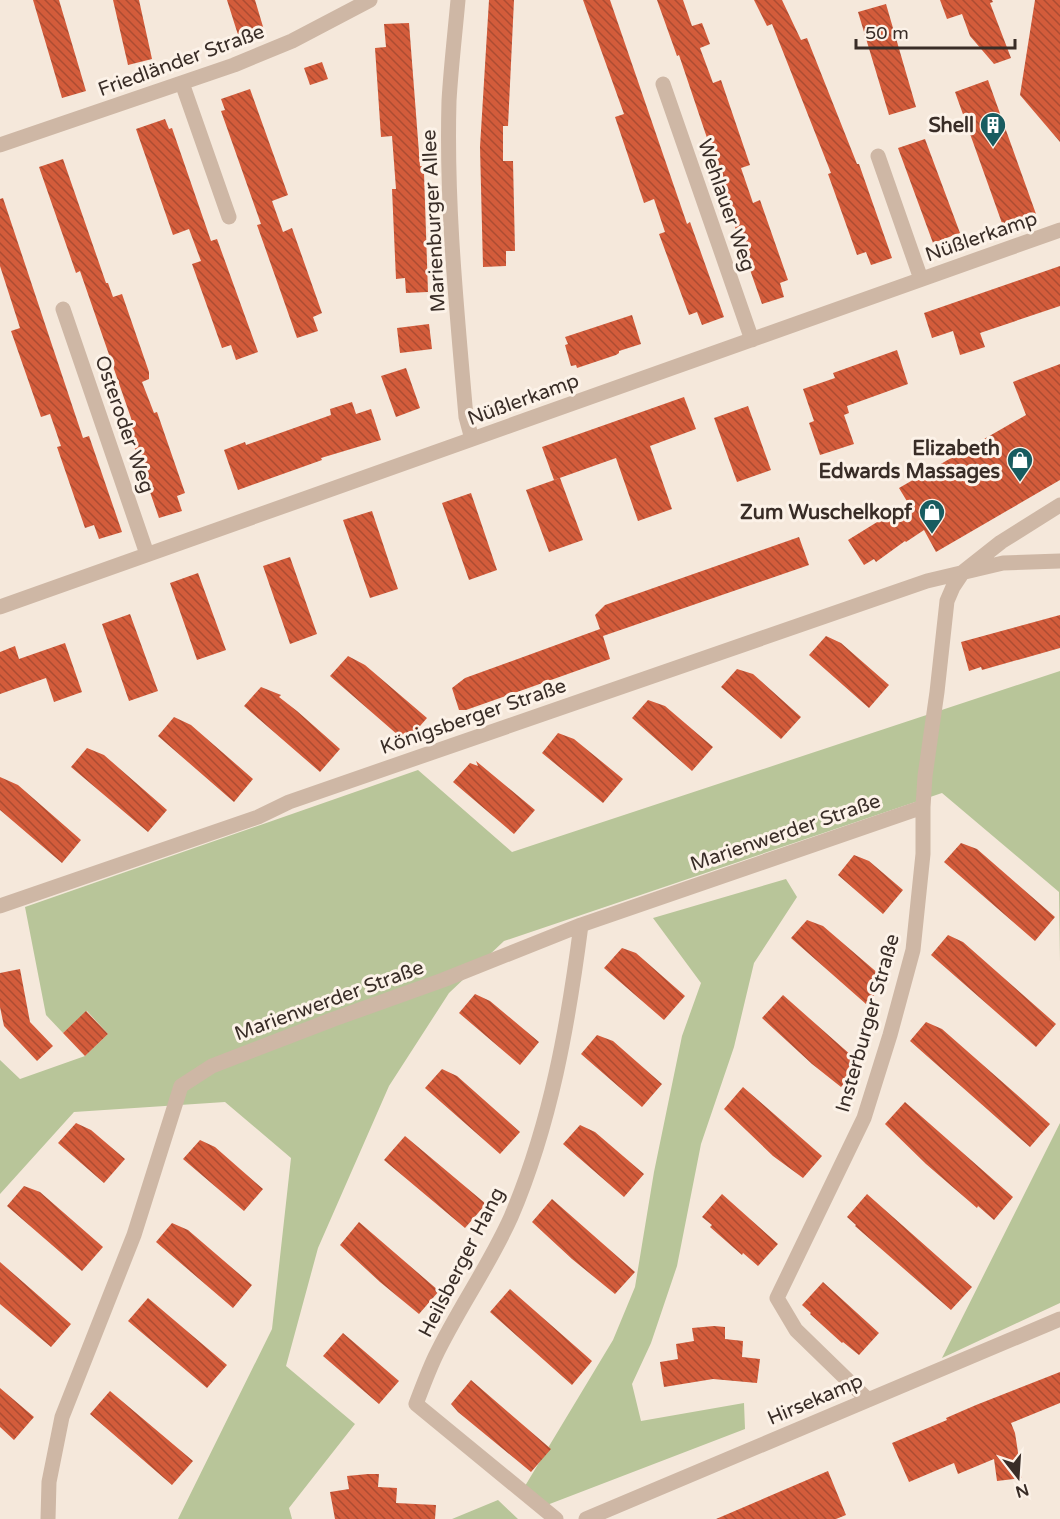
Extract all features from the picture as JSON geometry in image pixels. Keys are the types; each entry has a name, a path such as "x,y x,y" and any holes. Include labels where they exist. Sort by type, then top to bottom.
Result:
{"street":[{"name":"Friedländer Straße","path":"0,145 234,65 292,41 370,0"},
{"name":"Marienburger Allee","path":"459,0 449,99 449,176 451,232 466,417 472,439"},
{"path":"182,84 230,217"},
{"name":"Wehlauer Weg","path":"663,84 752,340"},
{"path":"878,156 921,279"},
{"name":"Nüßlerkamp","path":"0,607 1060,230"},
{"name":"Osteroder Weg","path":"63,309 147,554"},
{"name":"Königsberger Straße","path":"963,572 1001,542 1060,505"},
{"name":"Königsberger Straße","path":"0,906 258,817 289,802 927,580 1003,563 1060,561"},
{"name":"Insterburger Straße","path":"868,1400 796,1330 777,1298 864,1118 913,950 923,854 923,807 947,602 963,572"},
{"name":"Marienwerder Straße","path":"48,1519 49,1482 62,1417 134,1235 181,1086 212,1066 443,980 581,925 923,807"},
{"name":"Heilsberger Hang","path":"556,1519 416,1404 435,1357 489,1261 511,1216 541,1136 562,1050 581,925"},
{"name":"Hirsekamp","path":"586,1519 1060,1319"}],"green space":[{"path":"1060,671 1060,962 1059,892 942,793 504,941 449,993 389,1086 318,1248 286,1366 355,1424 289,1508 292,1519 178,1519 272,1329 291,1158 225,1102 74,1112 0,1194 0,1060 20,1079 85,1056 108,1034 87,1011 63,1033 46,1015 25,907 418,770 512,852"},
{"path":"786,879 797,897 754,963 734,1047 701,1144 677,1266 651,1343 632,1384 641,1421 744,1403 745,1429 547,1505 525,1486 613,1340 635,1287 654,1172 682,1036 701,983 653,918"},
{"path":"1060,1123 1060,1303 942,1358"},
{"path":"498,1500 518,1519 452,1519"}],"building":[{"path":"33,0 59,0 86,91 62,98"},
{"path":"113,0 139,0 152,59 128,65"},
{"path":"227,0 255,0 264,30 239,38"},
{"path":"489,0 514,0 508,126 503,126 503,161 513,161 515,251 506,251 506,266 483,267 480,147"},
{"path":"583,0 610,0 687,224 690,222 724,317 702,325 697,312 689,315 659,234 665,232 654,199 644,203 615,117 624,114"},
{"path":"657,0 683,0 692,26 702,23 710,44 700,48 713,83 721,80 750,165 741,168 753,203 760,200 788,280 780,283 784,297 762,304 679,55 677,56"},
{"path":"754,0 782,0 801,40 807,38 857,164 859,164 892,258 871,265 866,252 857,255 828,174 831,173 772,24 767,26"},
{"path":"940,0 992,0 993,2 990,3 1011,58 994,64 970,36 962,14 947,19"},
{"path":"1035,0 1060,0 1060,142 1020,95"},
{"path":"886,4 916,107 889,115 858,12"},
{"path":"409,23 420,166 424,173 428,292 406,293 405,278 396,279 392,189 396,189 392,136 381,137 375,48 386,47 384,24"},
{"path":"322,62 328,79 310,85 304,68"},
{"name":"Shell","path":"988,80 1036,214 1003,226 955,92"},
{"path":"250,89 288,195 272,201 283,232 292,228 322,313 313,317 318,331 297,338 257,225 261,224 221,111 225,110 221,99"},
{"path":"165,119 169,129 172,128 211,241 217,239 258,352 236,360 231,345 222,348 192,264 201,261 189,229 173,235 136,129"},
{"path":"925,139 960,233 933,243 898,148"},
{"path":"63,159 106,283 113,297 122,294 149,372 149,379 142,382 154,413 157,412 185,493 177,496 182,511 159,518 126,423 132,421 80,271 76,273 39,167"},
{"path":"3,198 83,438 89,436 122,532 99,539 94,525 85,528 57,447 61,446 50,414 41,417 11,331 20,328 0,266 0,199"},
{"path":"1060,266 1060,306 980,333 985,347 960,355 953,331 932,338 924,313"},
{"path":"632,315 641,344 577,368 576,365 571,366 565,337"},
{"path":"429,324 432,349 400,353 397,328"},
{"path":"897,350 908,384 847,406 849,413 844,415 854,444 820,455 809,423 814,421 803,389 835,378 833,373"},
{"path":"1060,364 1060,480 936,552 924,530 876,562 874,559 864,565 848,540 908,503 899,488 1026,415 1013,382"},
{"path":"406,368 420,408 396,417 381,376"},
{"path":"684,397 696,429 650,446 672,509 638,521 616,458 554,480 542,447"},
{"path":"352,402 356,414 371,409 381,440 321,458 322,460 238,490 224,450 245,442 246,445 331,415 330,409"},
{"path":"748,406 771,470 737,482 714,418"},
{"path":"560,478 583,540 549,552 526,490"},
{"path":"471,493 497,570 469,580 442,503"},
{"path":"372,511 398,589 370,598 343,520"},
{"path":"799,537 809,565 603,636 610,659 466,710 459,710 452,688 465,678 600,629 595,615 605,605"},
{"path":"290,557 317,634 290,644 263,566"},
{"path":"198,573 226,650 197,660 170,583"},
{"path":"130,614 158,691 129,701 102,624"},
{"path":"1060,615 1060,648 982,670 981,667 969,671 961,642"},
{"path":"826,636 841,643 889,685 869,708 809,655"},
{"path":"65,643 82,692 54,702 46,678 0,694 0,652 15,646 19,659"},
{"path":"348,656 365,665 427,718 406,742 330,676"},
{"path":"737,669 753,674 801,717 781,739 721,687"},
{"path":"261,687 281,695 279,697 340,749 320,772 244,706"},
{"path":"648,700 665,706 713,747 692,771 632,718"},
{"path":"174,717 191,725 253,779 234,802 158,736"},
{"path":"558,733 574,739 623,779 603,803 542,753"},
{"path":"87,748 104,755 167,810 148,832 71,767"},
{"path":"476,761 535,810 514,834 453,782 470,763 478,766"},
{"path":"0,777 18,785 81,840 62,863 0,810"},
{"path":"961,843 977,849 1055,917 1035,941 944,862"},
{"path":"854,855 869,861 903,890 883,914 838,875"},
{"path":"807,920 823,926 887,981 866,1004 791,938"},
{"path":"948,935 963,942 1056,1024 1036,1047 931,955"},
{"path":"622,948 636,953 685,996 664,1020 604,968"},
{"path":"20,969 30,1022 53,1046 37,1061 4,1026 0,1007 0,973"},
{"path":"475,994 490,1001 539,1042 520,1065 459,1013"},
{"path":"783,995 861,1064 841,1087 762,1018"},
{"path":"86,1011 108,1034 85,1056 63,1033"},
{"path":"926,1022 942,1029 1050,1124 1030,1147 910,1041"},
{"path":"597,1035 613,1041 662,1084 642,1107 581,1054"},
{"path":"442,1069 457,1076 520,1132 500,1154 425,1088"},
{"path":"743,1087 822,1156 803,1178 773,1156 724,1109"},
{"path":"905,1102 1013,1197 994,1220 926,1164 885,1124"},
{"path":"76,1123 91,1130 125,1159 104,1183 58,1143"},
{"path":"580,1125 595,1132 644,1174 624,1197 563,1144"},
{"path":"405,1136 486,1204 465,1228 384,1160"},
{"path":"200,1140 215,1147 263,1189 244,1211 183,1159"},
{"path":"24,1186 40,1192 103,1247 82,1271 7,1206"},
{"path":"722,1194 778,1244 758,1266 710,1227 712,1225 702,1217"},
{"path":"867,1194 972,1287 951,1310 847,1217"},
{"path":"552,1199 635,1272 615,1294 532,1222"},
{"path":"359,1222 439,1291 419,1314 340,1245"},
{"path":"172,1223 188,1230 252,1285 233,1308 156,1242"},
{"path":"0,1262 71,1324 51,1347 0,1304"},
{"path":"823,1282 879,1333 859,1355 842,1343 802,1305"},
{"path":"510,1289 592,1361 572,1385 490,1312"},
{"path":"148,1298 227,1365 207,1388 128,1321"},
{"path":"725,1327 725,1339 743,1341 742,1357 760,1359 757,1383 713,1379 664,1387 660,1362 678,1359 676,1344 694,1341 692,1328"},
{"path":"343,1333 399,1381 379,1404 323,1356"},
{"path":"1060,1372 1060,1403 1011,1423 1015,1433 1022,1478 997,1481 994,1459 958,1474 954,1463 909,1482 892,1443 976,1405"},
{"path":"471,1380 551,1449 531,1472 451,1404"},
{"path":"0,1388 34,1417 14,1440 0,1427"},
{"path":"110,1391 193,1461 172,1485 90,1414"},
{"path":"828,1471 846,1515 836,1519 716,1519"},
{"path":"379,1474 378,1487 397,1488 396,1503 436,1505 435,1519 335,1519 330,1492 349,1489 347,1476"}],"place":[{"name":"Shell","path":"993,148"},
{"name":"Elizabeth Edwards Massages","path":"1020,483"},
{"name":"Zum Wuschelkopf","path":"932,535"}]}
